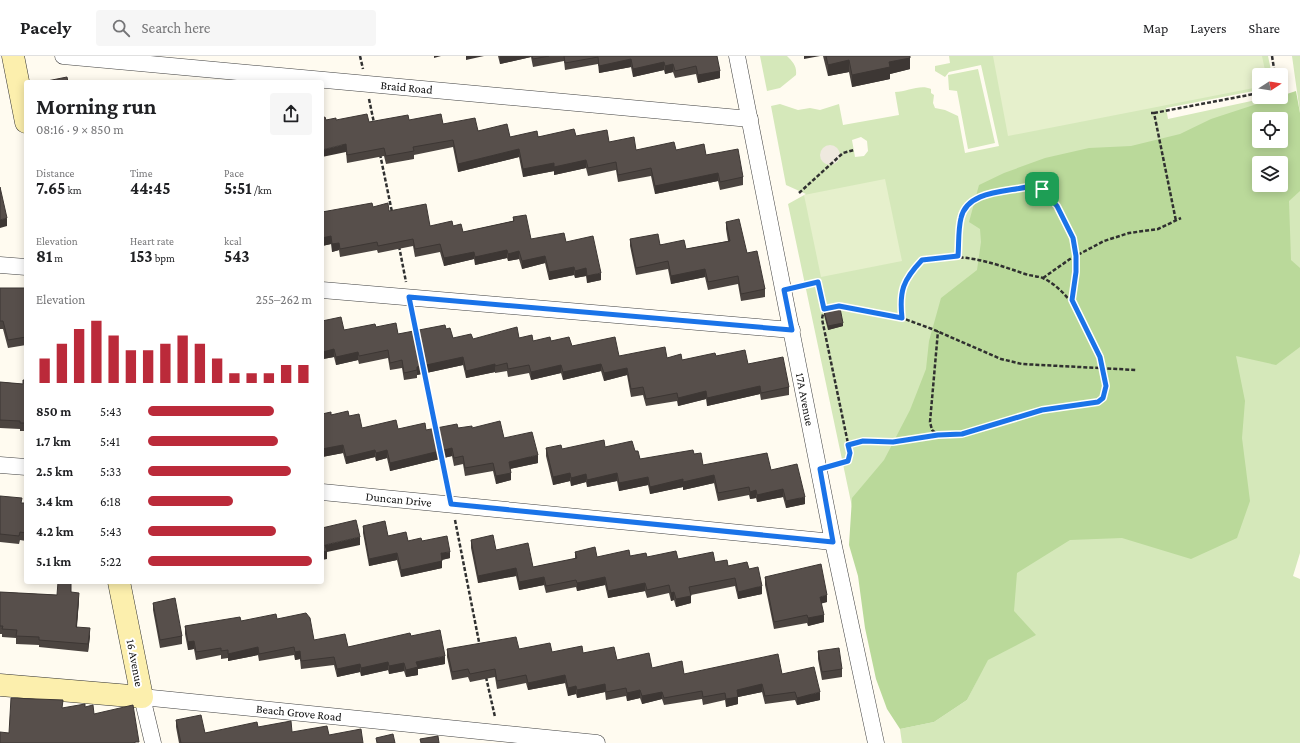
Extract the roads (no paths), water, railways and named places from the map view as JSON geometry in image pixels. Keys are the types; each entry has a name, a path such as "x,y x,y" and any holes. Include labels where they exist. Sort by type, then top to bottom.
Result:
{"street":[{"path":"13,56 24,112"},
{"name":"Braid Road","path":"63,56 750,119"},
{"name":"17A Avenue","path":"737,56 820,469 833,542 876,743"},
{"path":"0,265 24,267"},
{"path":"324,290 792,330"},
{"path":"0,466 24,467"},
{"name":"Duncan Drive","path":"324,492 833,542"},
{"name":"16 Avenue","path":"119,584 142,697 153,743"},
{"name":"Beach Grove Road","path":"0,685 142,697 597,743"}]}
